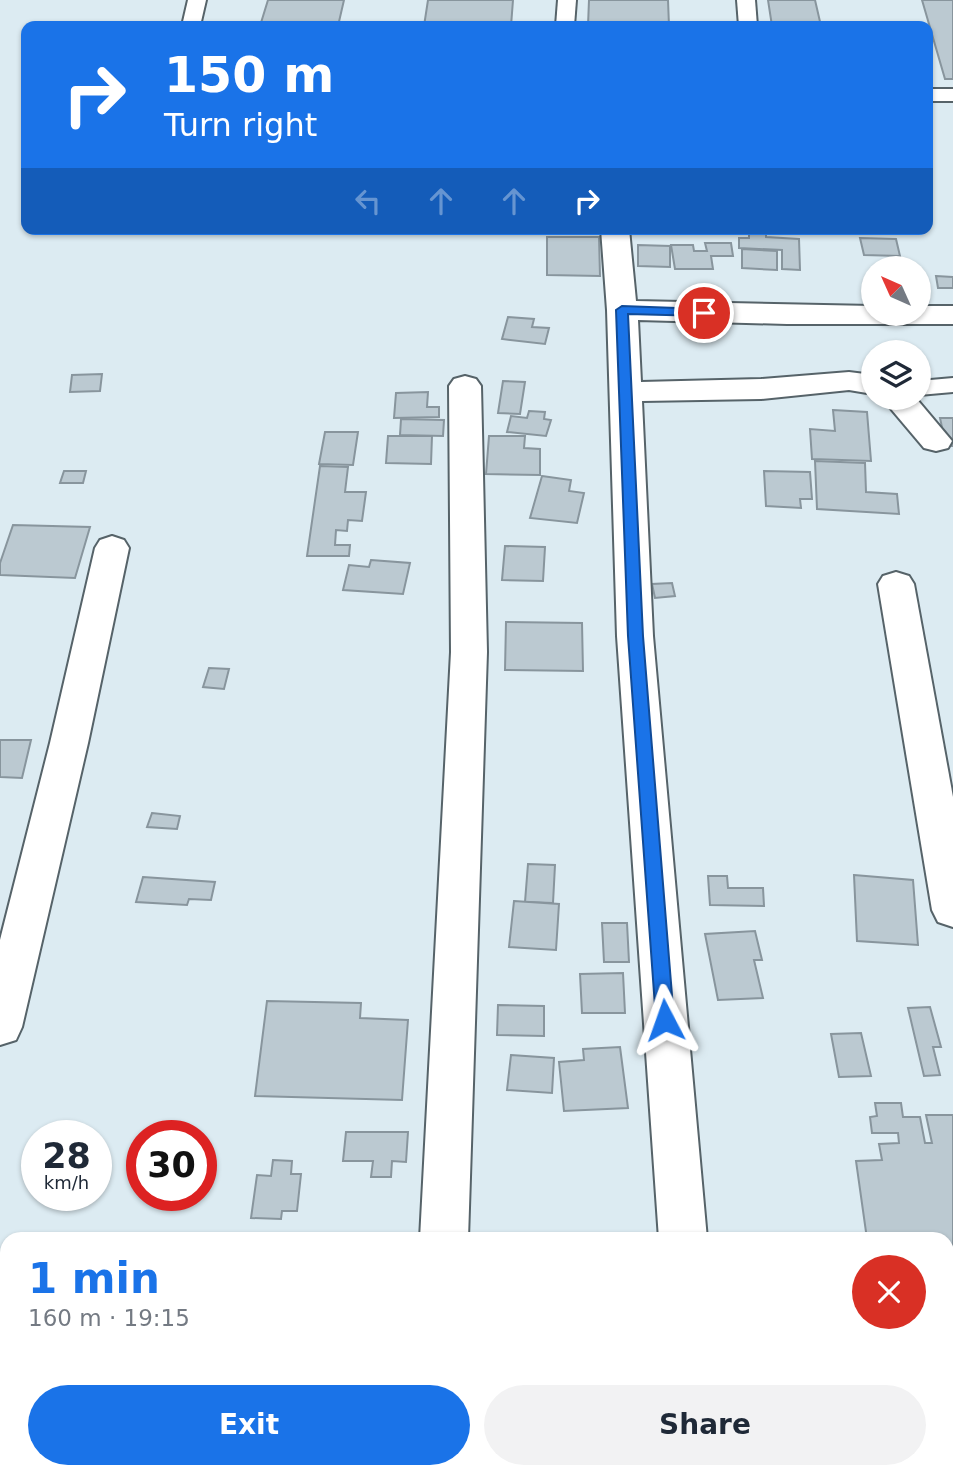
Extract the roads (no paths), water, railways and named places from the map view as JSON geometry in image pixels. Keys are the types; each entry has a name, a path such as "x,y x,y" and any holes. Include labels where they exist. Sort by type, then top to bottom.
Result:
{"street":[{"path":"616,235 622,310 635,636 681,1232"},
{"path":"622,310 787,315 953,315"},
{"path":"625,392 861,382"},
{"path":"444,1232 469,652 465,386"},
{"path":"909,410 936,441"},
{"path":"0,1027 66,757 112,548"},
{"path":"896,584 953,910"}],"lane":[{"path":"192,21 197,0"},
{"path":"565,21 567,0"},
{"path":"746,0 748,21"},
{"path":"933,95 953,95"},
{"path":"931,387 953,385"}]}
